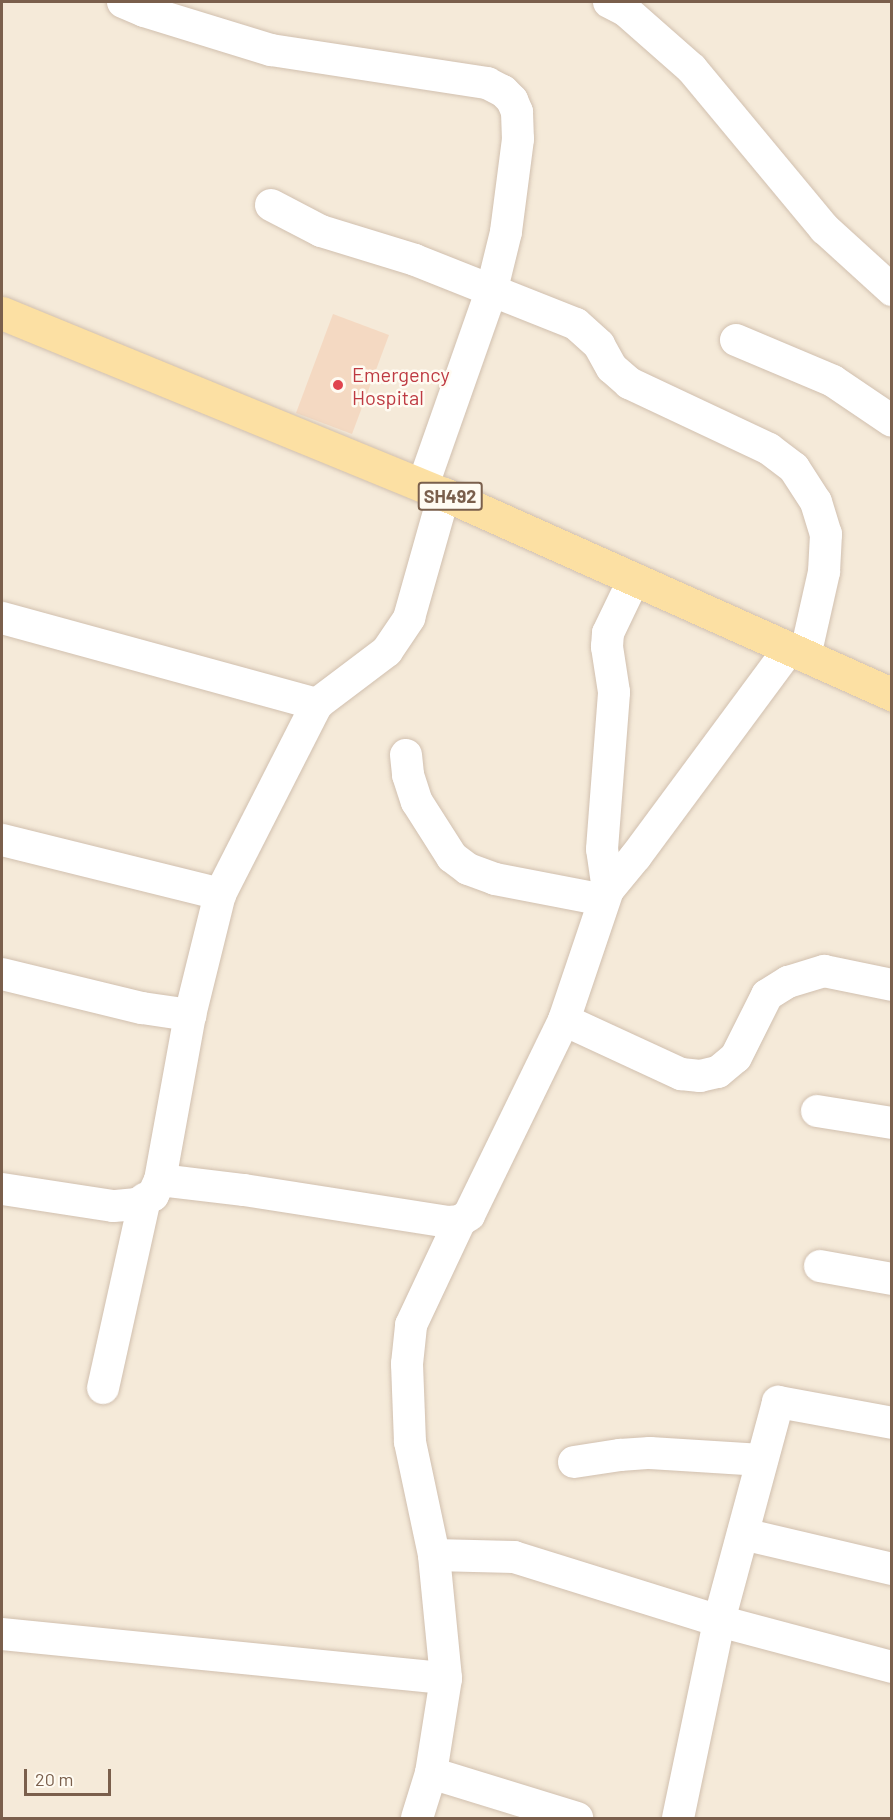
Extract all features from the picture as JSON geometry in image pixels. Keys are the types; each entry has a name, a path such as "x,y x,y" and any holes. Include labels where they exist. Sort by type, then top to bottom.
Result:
{"main road":[{"name":"SH492","path":"2,313 434,489 891,694"}],"street":[{"path":"103,1388 153,1190 190,1015 220,894 317,704 387,651 409,618 434,489 492,289 506,232 518,139 517,111 503,91 487,83 271,50 144,11 123,2"},
{"path":"609,2 625,10 692,69 825,229 891,290"},
{"path":"271,206 321,231 415,260 576,324 599,345 612,368 629,383 769,449 794,468 816,502 826,534 824,572 797,652 606,895 564,1020 468,1215 460,1221 411,1325 406,1364 410,1442 434,1555 446,1678 431,1773 417,1818"},
{"path":"736,340 833,381 891,421"},
{"path":"606,895 602,849 614,692 607,647 608,633 634,579"},
{"path":"2,618 317,704"},
{"path":"406,754 408,775 417,802 452,857 468,869 495,879 606,895"},
{"path":"2,840 220,894"},
{"path":"564,1020 681,1074 700,1076 718,1072 736,1057 767,995 788,982 824,971 891,985"},
{"path":"2,974 142,1008 190,1015"},
{"path":"818,1111 891,1123"},
{"path":"2,1189 113,1206 137,1204 153,1190 244,1190 449,1222 460,1221"},
{"path":"820,1266 891,1279"},
{"path":"678,1818 719,1621 778,1402 891,1423"},
{"path":"574,1462 650,1453 762,1460"},
{"path":"743,1534 891,1569"},
{"path":"434,1555 514,1557 719,1621 891,1667"},
{"path":"2,1634 446,1678"},
{"path":"431,1773 577,1818"}],"shaded area":[{"path":"2,2 891,2 891,1818 2,1818"}],"building":[{"path":"333,314 389,335 352,434 296,413"}],"place":[{"name":"Emergency Hospital","path":"338,385"}]}
